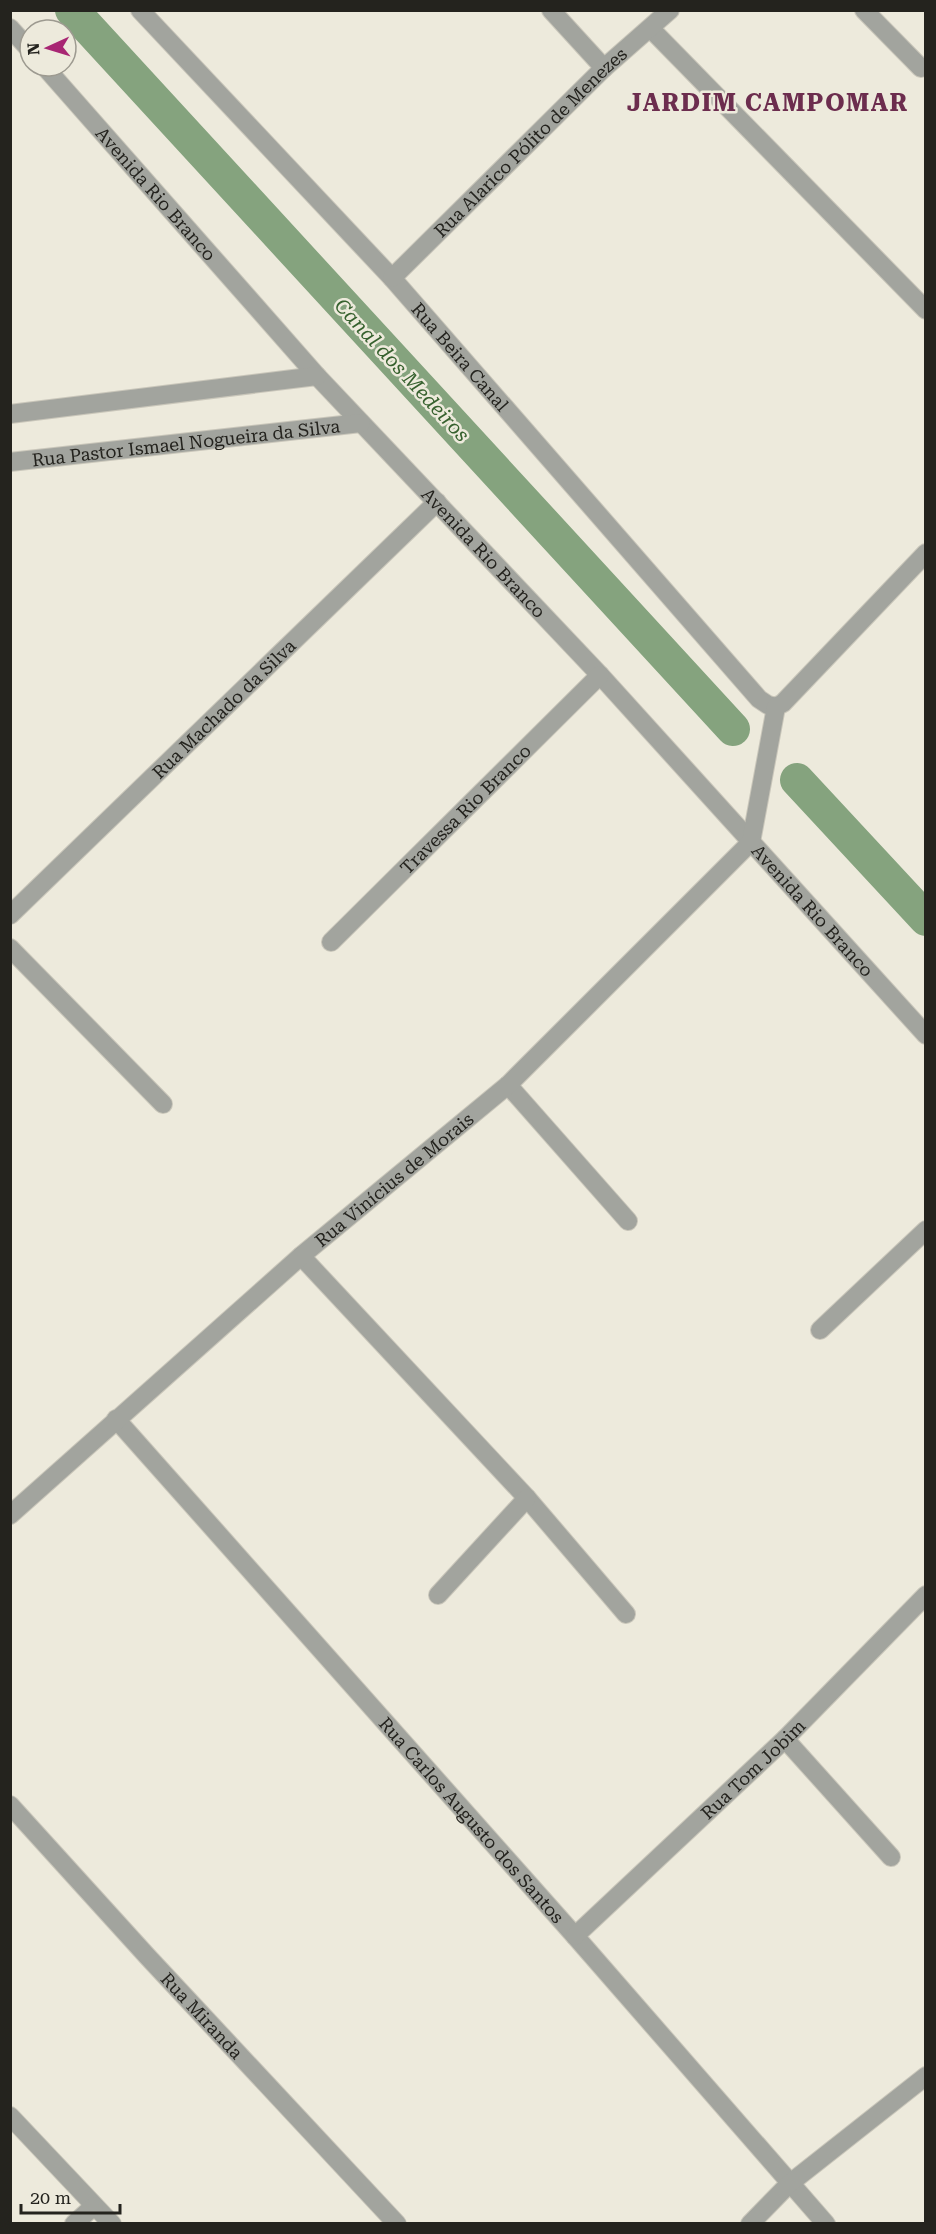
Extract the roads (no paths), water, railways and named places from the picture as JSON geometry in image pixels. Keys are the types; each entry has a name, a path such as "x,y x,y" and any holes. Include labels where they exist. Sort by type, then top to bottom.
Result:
{"street":[{"name":"Rua Beira Canal","path":"140,10 392,278 774,716"},
{"path":"551,10 604,68"},
{"name":"Rua Alarico Pólito de Menezes","path":"392,278 604,68 670,10"},
{"path":"864,10 921,68"},
{"path":"651,29 926,310"},
{"name":"Avenida Rio Branco","path":"55,78 317,376 600,675 926,1035"},
{"path":"10,414 317,376"},
{"name":"Rua Pastor Ismael Nogueira da Silva","path":"10,462 361,423"},
{"name":"Rua Machado da Silva","path":"10,915 437,502"},
{"path":"751,842 774,716 783,703 926,553"},
{"name":"Travessa Rio Branco","path":"331,942 600,675"},
{"name":"Rua Vinícius de Morais","path":"10,1515 301,1256 508,1085 751,842"},
{"path":"10,948 162,1104"},
{"path":"508,1085 628,1221"},
{"path":"820,1330 926,1230"},
{"path":"301,1256 527,1498 626,1614"},
{"name":"Rua Carlos Augusto dos Santos","path":"116,1419 575,1936 789,2184 826,2223"},
{"path":"438,1595 527,1498"},
{"name":"Rua Tom Jobim","path":"575,1936 785,1739 925,1596"},
{"path":"785,1739 891,1857"},
{"name":"Rua Miranda","path":"10,1805 147,1956 397,2223"},
{"path":"750,2223 789,2184 926,2076"},
{"path":"10,2116 112,2223"},
{"path":"74,2223 94,2206"}],"waterway":[{"name":"Canal dos Medeiros","path":"72,10 733,729"},
{"name":"Canal dos Medeiros","path":"797,780 926,919"}],"district":[{"name":"JARDIM CAMPOMAR","path":"768,103"}]}
